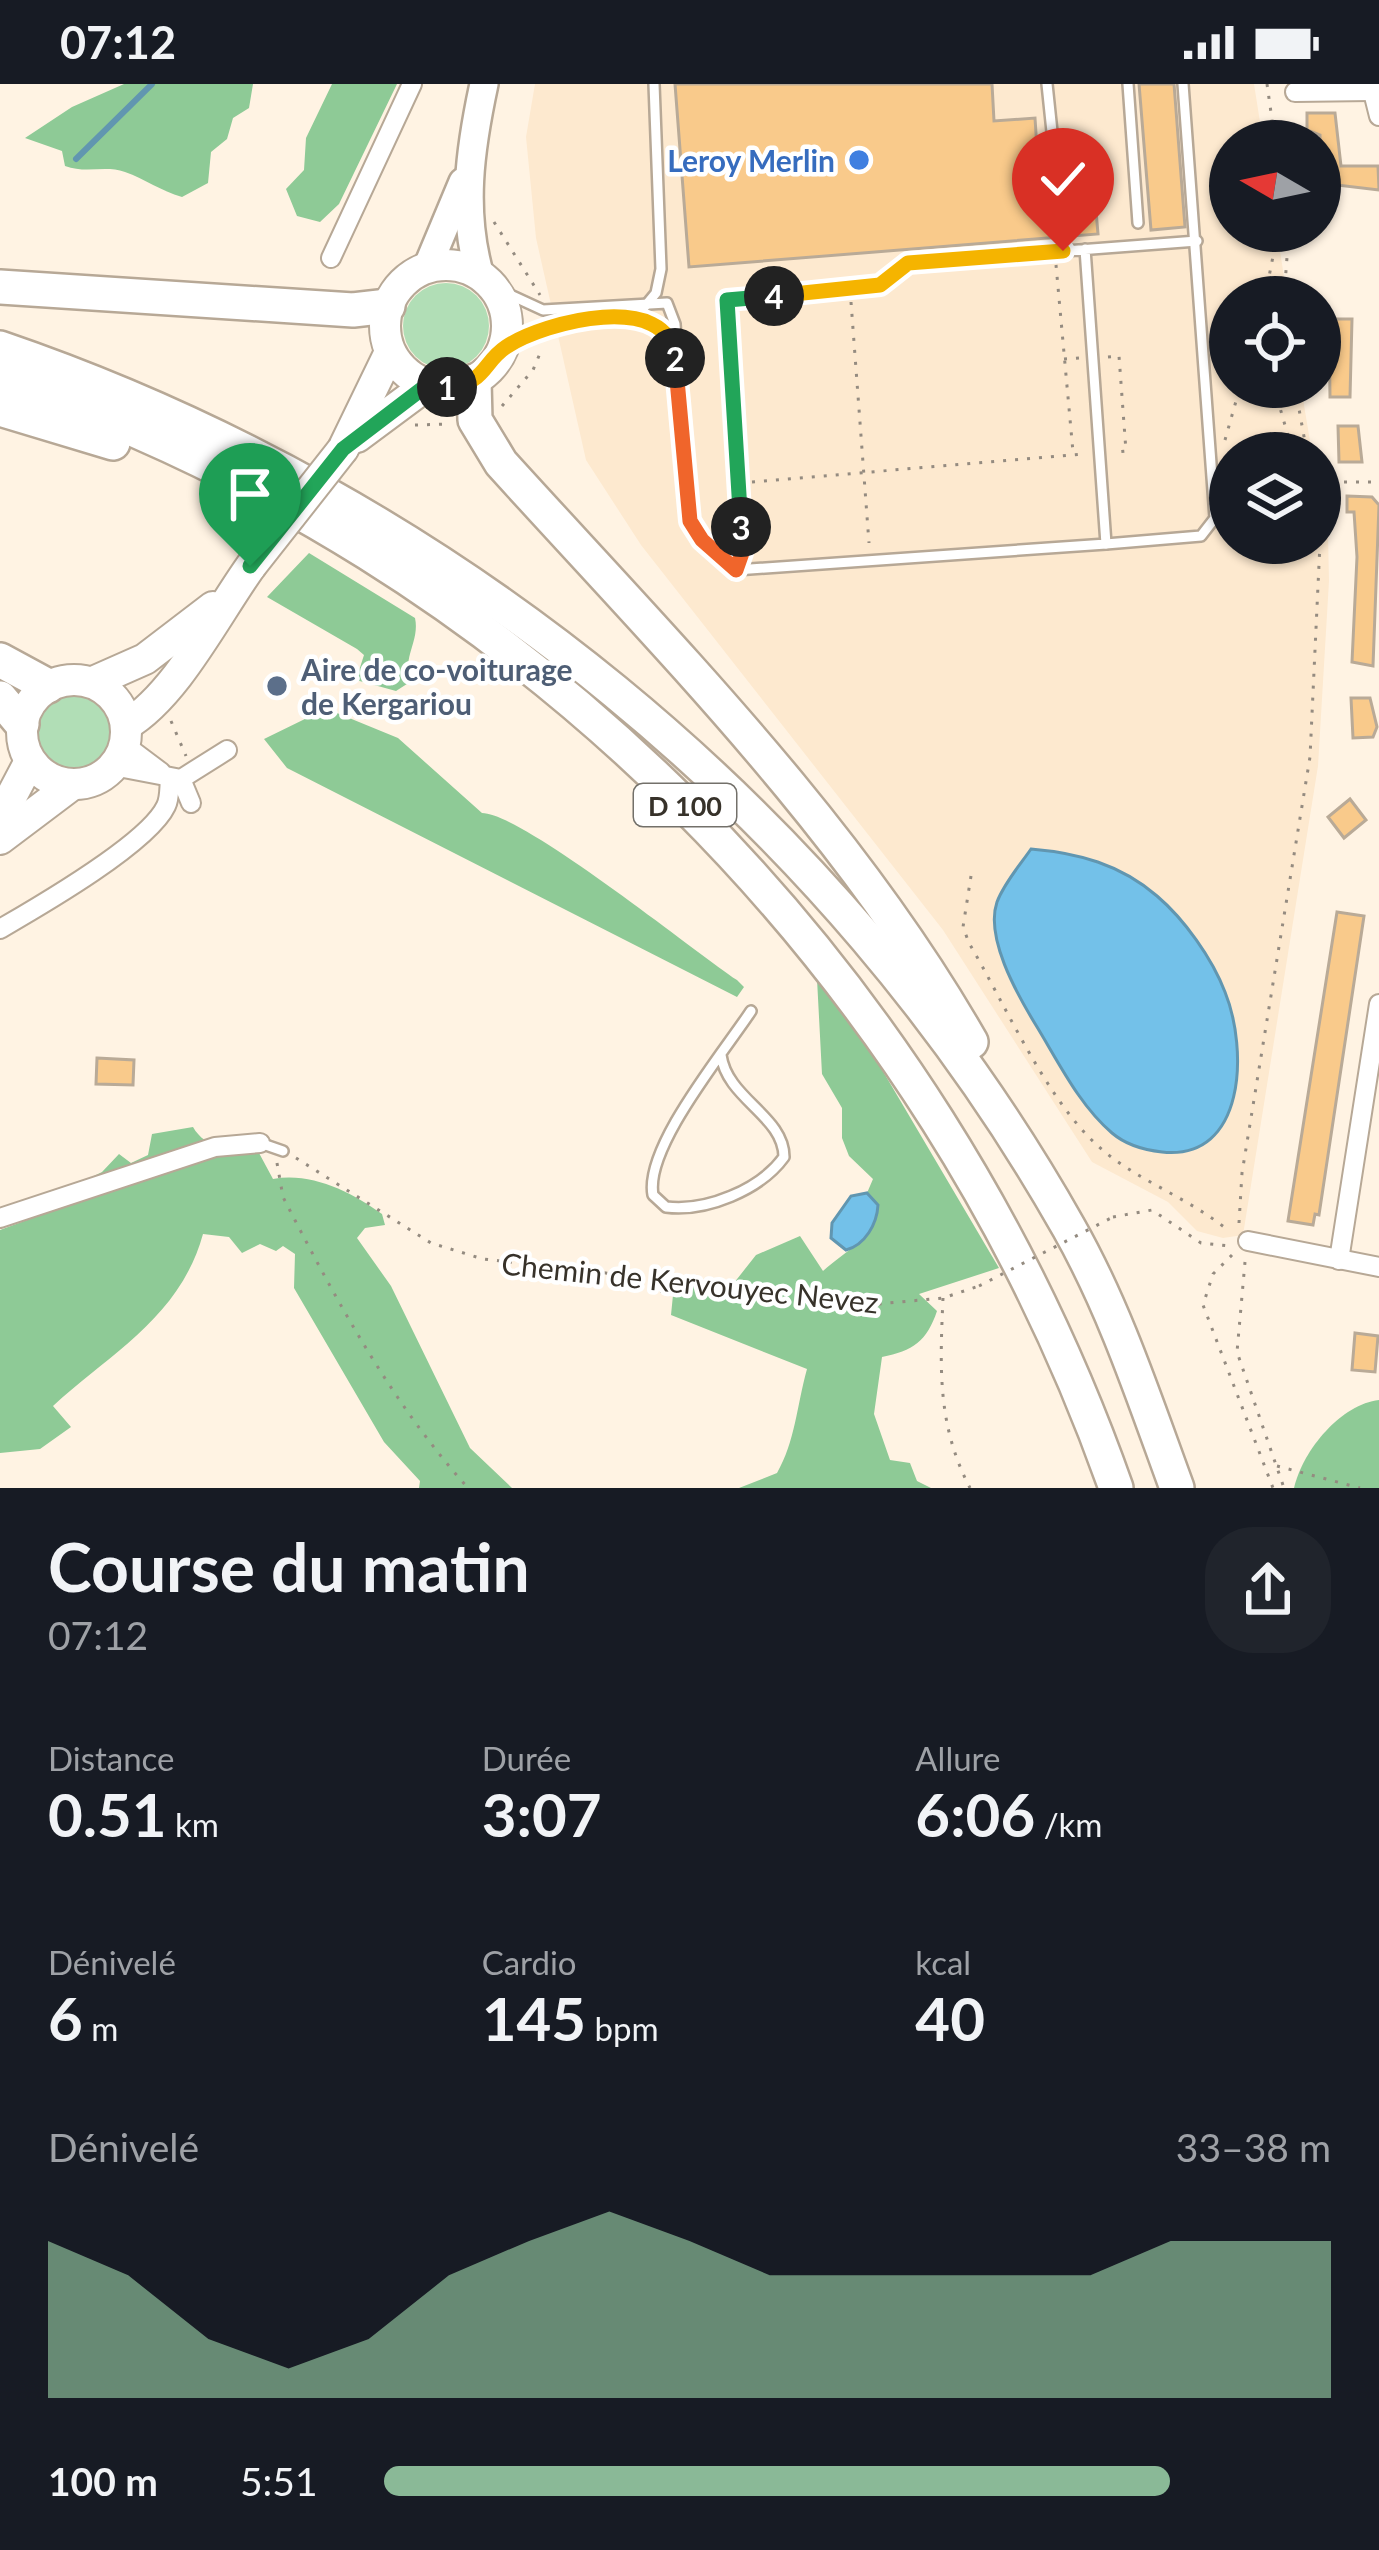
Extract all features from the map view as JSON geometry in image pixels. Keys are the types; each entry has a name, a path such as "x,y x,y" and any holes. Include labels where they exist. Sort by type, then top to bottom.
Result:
{"highway":[{"path":"0,287 353,310 388,306"},
{"name":"D 100","path":"0,348 120,390 344,503 500,604 671,739 766,827 874,945 970,1076 1070,1229 1177,1488"},
{"name":"D 100","path":"0,378 195,455 379,558 490,632 590,714 681,801 806,939 895,1057 974,1180 1048,1320 1116,1488"},
{"path":"473,381 475,420 501,463 757,752 893,920 996,1085 1070,1229"},
{"name":"D 100","path":"0,409 88,433 379,558"},
{"path":"0,660 48,686"}],"main road":[{"path":"343,449 427,385 473,381 503,348 506,316 487,282 470,226 469,167 484,84"},
{"path":"427,268 469,167"},
{"path":"232,592 146,659 93,682 62,680 11,711 30,761 49,778 88,782 122,745 232,592 250,566 343,449 390,352 388,306 411,276 446,265 487,282"},
{"path":"390,352 399,366 427,385"},
{"path":"93,682 115,698 122,745"},
{"path":"0,818 30,761"},
{"path":"0,839 73,784"}],"street":[{"path":"331,258 412,84"},
{"path":"1295,92 1371,87 1379,116"},
{"path":"122,745 182,777 191,803"},
{"path":"0,929 96,868 146,829 167,806 182,777 227,750"},
{"path":"1339,1260 1379,1004"},
{"path":"0,1218 214,1148 260,1143"},
{"path":"1243,1241 1379,1267"}],"lane":[{"path":"637,316 651,301 661,269 654,84"},
{"path":"1047,84 1060,208"},
{"path":"1128,84 1141,245"},
{"path":"1184,84 1211,432"},
{"path":"1059,251 1061,237"},
{"path":"736,570 742,553 727,300 880,285 908,263 1197,241"},
{"path":"1085,249 1106,544"},
{"path":"487,282 543,310 667,303 673,313 690,521 702,540 736,570 1192,537 1209,530"},
{"path":"503,348 545,332 637,316 658,323 674,339"},
{"path":"722,1055 730,1085 782,1139 784,1157 744,1190 690,1206 666,1207 653,1195 651,1171 722,1055 751,1011"},
{"path":"260,1143 283,1151"}],"path":[{"path":"1267,84 1272,120"},
{"path":"494,220 531,275 543,310"},
{"path":"1059,251 1073,454"},
{"path":"850,289 871,563"},
{"path":"411,426 475,420 498,409 523,384 545,332"},
{"path":"739,483 1126,451 1119,356 1064,358"},
{"path":"1341,482 1379,482"},
{"path":"1284,1488 1237,1352 1242,1173 1310,757 1319,564"},
{"path":"166,706 182,777"},
{"path":"971,876 963,927 969,943 1089,1137 1125,1167 1186,1198 1243,1241"},
{"path":"283,1151 274,1172 283,1197 384,1381 409,1419 469,1488"},
{"name":"Chemin de Kervouyec Nevez","path":"283,1151 456,1253 857,1302 943,1298 980,1286 1113,1217 1152,1210 1201,1243 1218,1248 1243,1241"},
{"path":"1243,1241 1206,1285 1204,1305 1273,1488"},
{"path":"661,1276 662,1299"},
{"path":"943,1298 942,1404 957,1463 970,1488"},
{"path":"1276,1466 1360,1488"}],"shaded area":[{"path":"535,84 1254,84 1260,120 1209,120 1209,252 1280,252 1284,276 1209,276 1209,408 1304,408 1308,432 1209,432 1209,564 1329,564 1329,581 1318,766 1243,1235 1223,1238 1197,1231 1168,1202 1092,1162 943,930 641,545 586,460 536,238 526,137"}],"green space":[{"path":"124,84 253,84 249,108 233,118 227,139 211,152 208,183 182,197 125,172 65,166 62,151 25,138 72,107"},
{"path":"332,84 397,84 339,204 320,222 297,216 286,189 304,170 306,138"},
{"path":"446,283 463,286 476,296 486,309 486,343 476,356 463,366 446,369 429,366 416,356 406,343 403,326 406,309 416,296 429,286"},
{"path":"309,553 415,618 410,682 396,691 356,680 364,655 267,597"},
{"path":"74,693 101,704 112,731 101,758 74,769 47,758 36,731 47,704"},
{"path":"337,713 398,738 482,813 503,819 568,858 744,987 737,997 287,768 264,739 309,717"},
{"path":"817,979 858,1029 999,1268 919,1294 937,1311 929,1330 910,1348 882,1357 874,1414 890,1460 910,1463 917,1481 931,1488 739,1488 777,1473 792,1436 807,1369 671,1315 674,1285 730,1288 756,1255 800,1236 823,1271 872,1226 878,1205 867,1193 873,1179 849,1156 842,1138 842,1108 822,1074"},
{"path":"193,1127 213,1145 259,1153 273,1179 302,1178 330,1186 382,1214 385,1225 365,1228 357,1238 391,1286 470,1448 512,1488 419,1488 420,1481 384,1442 294,1288 295,1254 283,1246 276,1251 260,1244 242,1253 229,1237 203,1234 192,1263 161,1311 53,1406 71,1427 40,1449 0,1453 0,1230 73,1203 78,1184 102,1172 119,1154 131,1163 148,1155 152,1134"},
{"path":"1379,1400 1379,1488 1294,1488 1306,1458 1326,1431 1351,1410"}],"water":[{"path":"1031,849 1082,857 1128,876 1167,905 1205,953 1225,992 1237,1042 1234,1097 1211,1139 1190,1150 1162,1152 1129,1144 1100,1121 1069,1080 1011,980 995,931 1000,895"},
{"path":"867,1193 878,1205 875,1219 864,1239 846,1250 831,1238 832,1223 851,1196"}],"building":[{"name":"Leroy Merlin","path":"675,84 992,84 994,121 1035,118 1041,210 1062,217 1074,207 1073,200 1095,199 1098,234 689,267"},
{"path":"1139,84 1174,84 1185,227 1151,230"},
{"path":"1307,113 1335,113 1336,120 1307,120"},
{"path":"1341,166 1378,166 1379,190 1341,185"},
{"path":"1341,319 1352,319 1350,397 1341,397"},
{"path":"1338,426 1358,426 1362,462 1341,462"},
{"path":"1347,496 1372,497 1379,505 1373,666 1352,662 1357,557 1354,512 1347,512"},
{"path":"1351,698 1370,698 1377,727 1373,737 1353,738"},
{"path":"1350,799 1366,820 1344,838 1328,817"},
{"path":"1337,912 1364,916 1319,1215 1315,1214 1313,1225 1288,1221"},
{"path":"97,1058 134,1060 133,1085 96,1084"},
{"path":"1355,1333 1378,1336 1375,1372 1352,1370"}],"waterway":[{"path":"76,159 152,84"}],"place":[{"name":"Leroy Merlin","path":"859,160"},
{"name":"Aire de co-voiturage de Kergariou","path":"277,686"}],"route":[{"path":"250,566 343,449 427,385 458,386 473,381 503,348 545,332 637,316 658,323 674,339 690,521 702,540 736,570 742,553 727,300 880,285 908,263 1063,251"}]}
